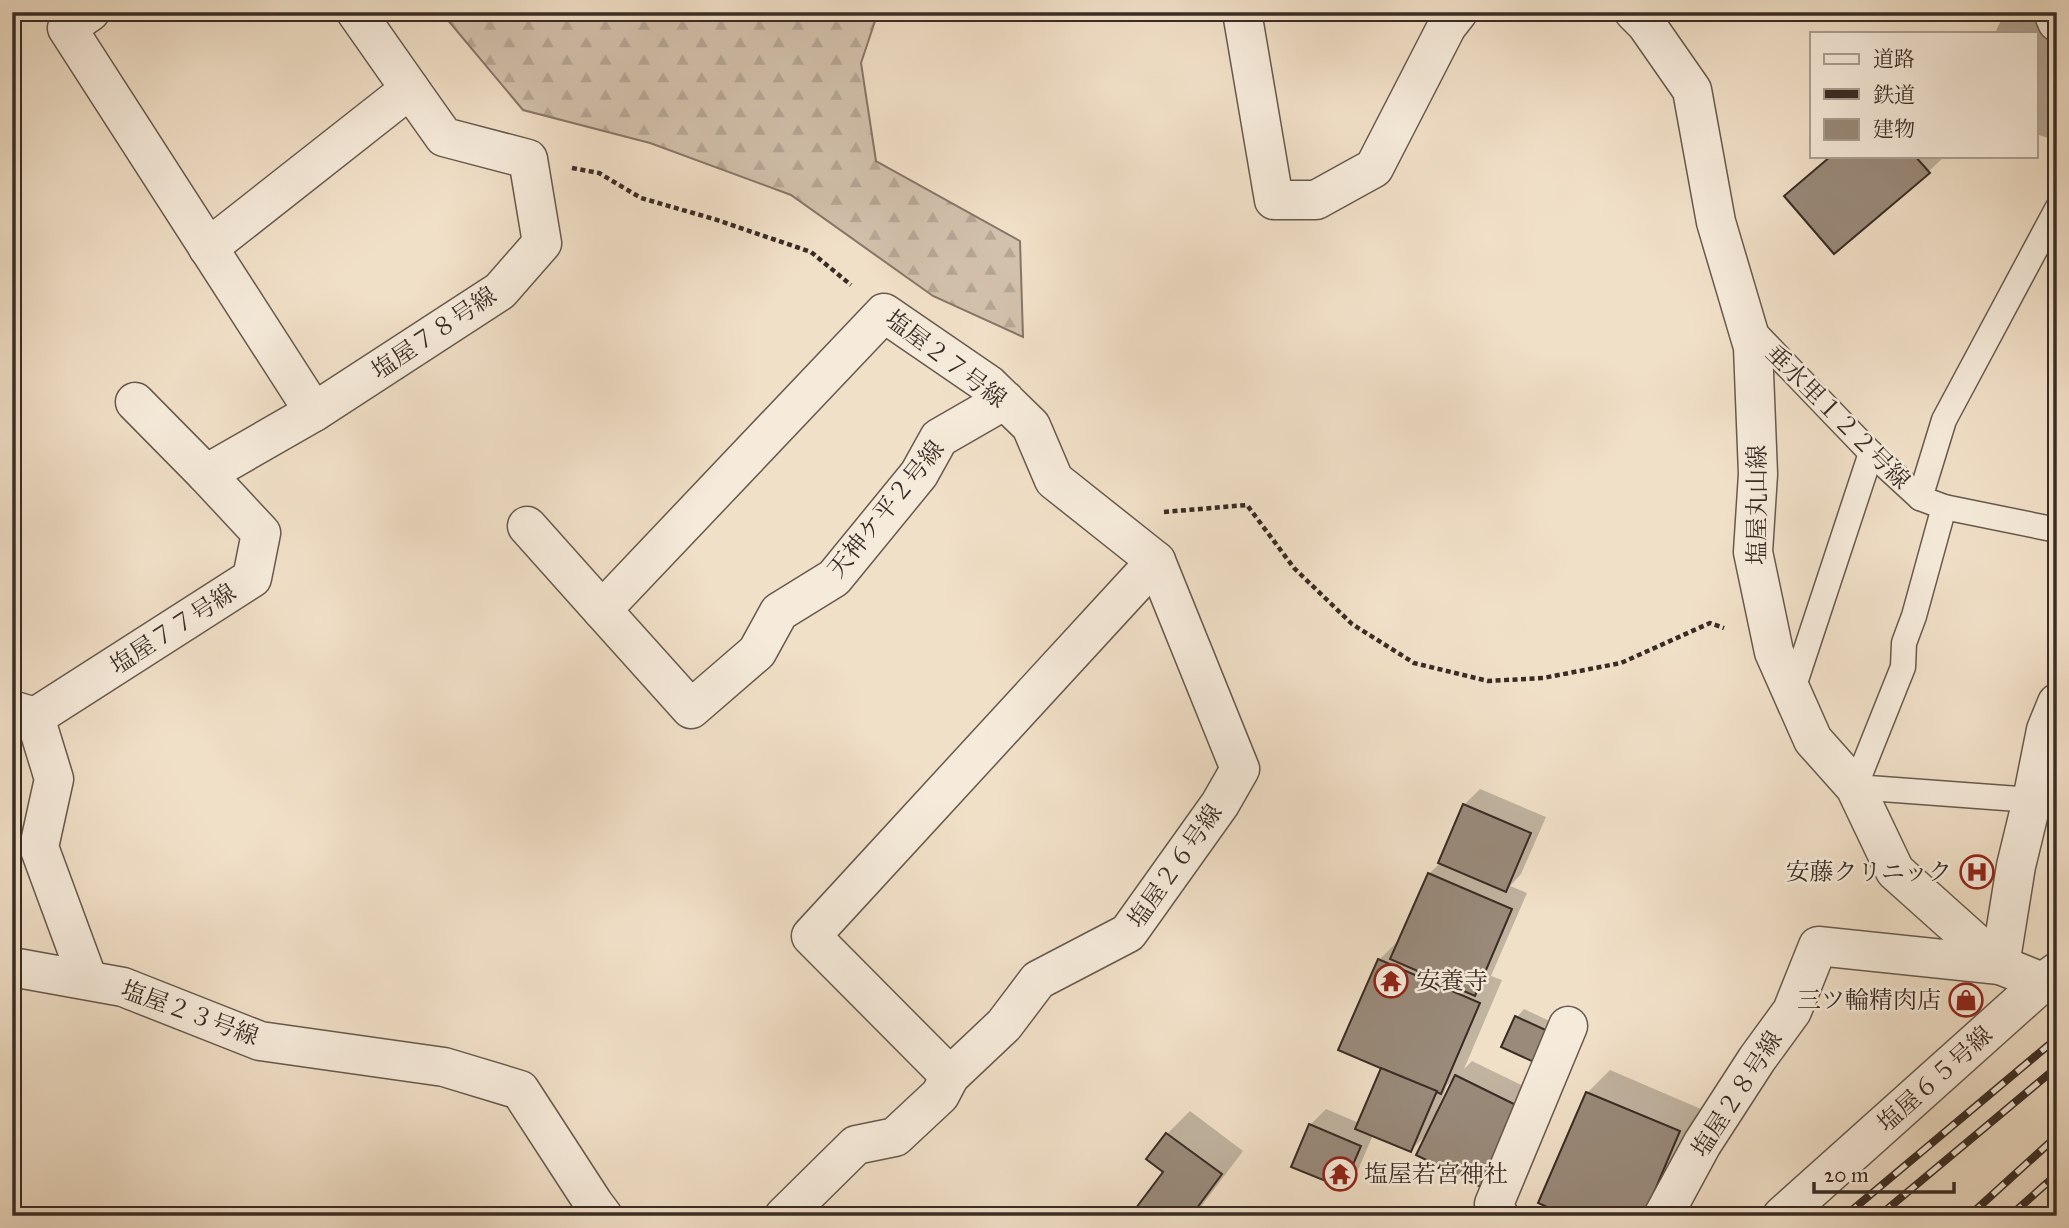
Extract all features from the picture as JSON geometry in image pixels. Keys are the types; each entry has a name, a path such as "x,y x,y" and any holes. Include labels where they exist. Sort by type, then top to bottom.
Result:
{"street":[{"path":"356,12 444,138 528,159"},
{"path":"1242,12 1274,201 1288,201 1316,200 1374,168 1447,26 1458,12"},
{"name":"塩屋丸山線","path":"1634,12 1646,24 1692,90 1716,222 1753,347 1758,474 1753,552 1774,652 1813,740 1855,787 1895,871 2000,965 2052,981"},
{"path":"2053,12 2057,22"},
{"path":"72,17 208,248 314,412 206,474 135,402"},
{"path":"208,248 410,89"},
{"name":"塩屋７８号線","path":"314,412 500,291 542,243 528,159"},
{"path":"603,610 884,313"},
{"name":"塩屋２７号線","path":"884,313 989,385 1005,400 1031,426 1054,480 1101,517"},
{"name":"天神ケ平２号線","path":"527,526 691,709 757,652 779,612 834,578 919,474 939,438 1005,400"},
{"name":"塩屋７７号線","path":"24,714 252,578 261,533 206,474"},
{"name":"塩屋２６号線","path":"784,1216 856,1145 895,1137 940,1095 950,1076 1004,1025 1038,980 1128,933 1220,804 1240,769 1156,561 1101,517"},
{"path":"950,1076 811,936 1156,561"},
{"path":"2000,965 2017,866 2045,799 2046,730 2057,703"},
{"name":"塩屋２３号線","path":"24,714 54,779 39,847 88,980 123,987 260,1041 443,1067 520,1090 603,1216"},
{"name":"塩屋２８号線","path":"1663,1216 1702,1144 1791,1011 1818,946 2000,965"},
{"path":"12,967 88,980"},
{"name":"塩屋６５号線","path":"1782,1216 2052,981"},
{"path":"1499,1216 1494,1204 1568,1026"}],"lane":[{"path":"1920,498 1944,420 2057,209"},
{"name":"垂水里１２２号線","path":"1746,324 1871,453 1920,498 1944,507 2057,530"},
{"path":"1792,692 1871,453"},
{"path":"1944,507 1904,643 1903,667 1855,787 2045,799"}],"path":[{"name":"塩屋２７号線","path":"528,159 599,173 641,198 811,252 884,313"},
{"path":"1101,517 1247,505 1294,568 1352,624 1414,663 1488,681 1543,678 1621,663 1710,623 1734,631 1755,660 1774,652"}],"green space":[{"path":"441,12 878,12 861,63 876,161 1020,241 1023,337 933,296 791,195 650,143 523,110"}],"building":[{"path":"1829,158 1917,158 1930,173 1834,254 1784,196"},
{"path":"1463,804 1531,833 1506,892 1438,863"},
{"path":"1428,873 1512,909 1475,996 1390,959"},
{"path":"1378,959 1480,1003 1441,1094 1338,1050"},
{"path":"1515,1016 1550,1032 1536,1063 1501,1047"},
{"path":"1381,1068 1437,1091 1411,1152 1355,1129"},
{"path":"1455,1075 1522,1108 1483,1188 1416,1155"},
{"path":"1586,1092 1680,1131 1644,1216 1568,1216 1538,1203"},
{"path":"1309,1124 1361,1146 1343,1188 1291,1167"},
{"path":"1166,1133 1222,1174 1191,1216 1130,1216 1163,1172 1146,1159"}],"waterway":[{"path":"2038,49 2057,97"}],"railway":[{"path":"1845,1216 2057,1038"},
{"path":"1879,1216 2057,1067"},
{"path":"1969,1216 2057,1136"},
{"path":"2010,1216 2057,1174"}],"place":[{"name":"安藤クリニック","path":"1977,872"},
{"name":"安養寺","path":"1391,981"},
{"name":"三ツ輪精肉店","path":"1966,1000"},
{"name":"塩屋若宮神社","path":"1340,1174"}]}
